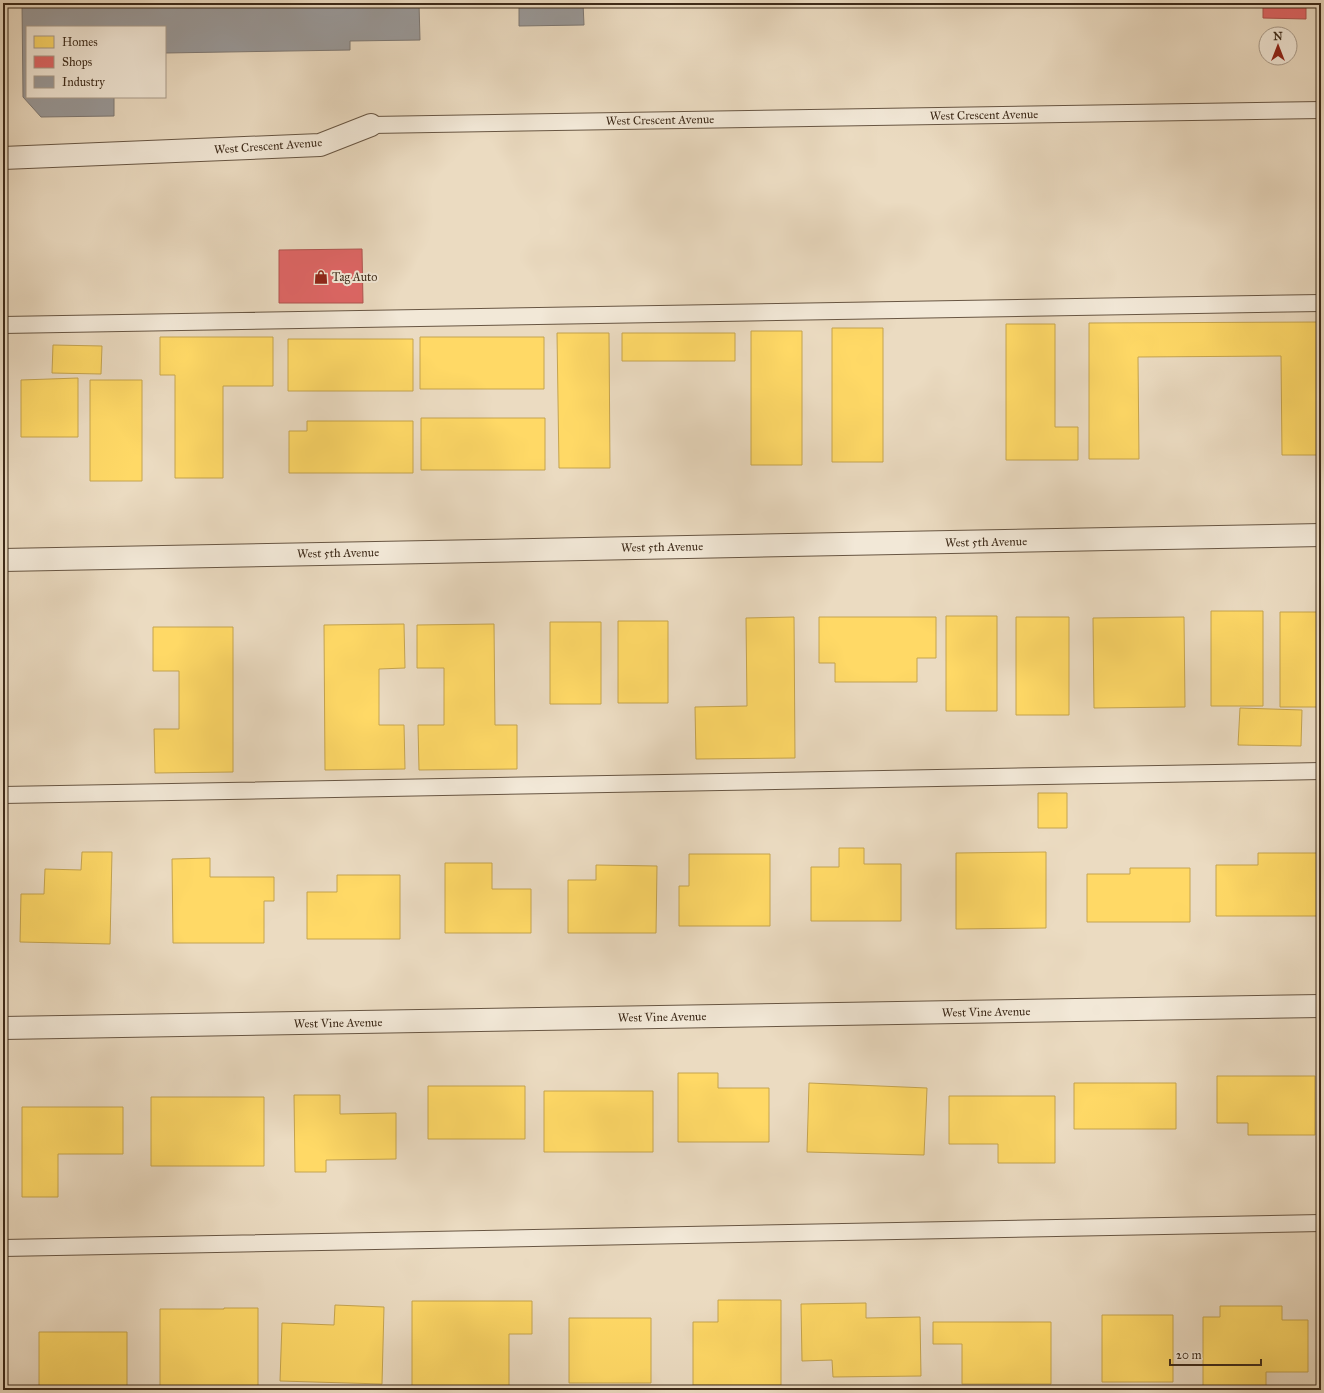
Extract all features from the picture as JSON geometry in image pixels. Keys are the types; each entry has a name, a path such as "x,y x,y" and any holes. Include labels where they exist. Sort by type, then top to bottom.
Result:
{"street":[{"name":"West Crescent Avenue","path":"3,158 320,145 371,125"},
{"name":"West 5th Avenue","path":"3,560 1321,535"},
{"name":"West Vine Avenue","path":"3,1028 1321,1006"}],"lane":[{"name":"West Crescent Avenue","path":"371,125 1321,110"},
{"path":"3,325 1321,303"},
{"path":"3,795 1321,771"},
{"path":"3,1248 1321,1223"}],"building: Homes":[{"path":"1321,322 1321,455 1282,455 1281,356 1138,357 1139,459 1089,459 1089,323"},
{"path":"1006,324 1055,324 1055,427 1078,427 1078,460 1006,460"},
{"path":"832,328 883,328 883,462 832,462"},
{"path":"751,331 802,331 802,465 751,465"},
{"path":"557,333 609,333 610,468 559,468"},
{"path":"622,333 735,333 735,361 622,361"},
{"path":"160,337 273,337 273,386 223,386 223,478 175,478 175,375 160,375"},
{"path":"420,337 544,337 544,389 420,389"},
{"path":"288,339 413,339 413,391 288,391"},
{"path":"53,345 102,346 101,374 52,373"},
{"path":"78,378 78,437 21,437 21,380"},
{"path":"90,380 142,380 142,481 90,481"},
{"path":"421,418 545,418 545,470 421,470"},
{"path":"307,421 413,421 413,473 289,473 289,431 307,431"},
{"path":"1211,611 1263,611 1263,706 1211,706"},
{"path":"1280,612 1321,612 1321,707 1280,707"},
{"path":"946,616 997,616 997,711 946,711"},
{"path":"794,617 795,758 696,759 695,707 747,706 746,618"},
{"path":"819,617 936,617 936,658 917,658 917,682 835,682 835,663 819,663"},
{"path":"1016,617 1069,617 1069,715 1016,715"},
{"path":"1184,617 1185,707 1094,708 1093,618"},
{"path":"618,621 668,621 668,703 618,703"},
{"path":"550,622 601,622 601,704 550,704"},
{"path":"404,624 405,668 379,669 379,725 404,725 405,769 325,770 324,625"},
{"path":"494,624 495,725 517,725 517,769 419,770 418,725 444,725 444,668 417,668 417,625"},
{"path":"153,627 233,627 233,772 155,773 154,729 179,729 179,671 153,671"},
{"path":"1240,708 1302,710 1301,746 1238,745"},
{"path":"1038,793 1067,793 1067,828 1038,828"},
{"path":"839,848 864,848 864,864 901,864 901,921 811,921 811,867 839,867"},
{"path":"82,852 112,852 110,944 20,942 21,894 44,894 45,869 81,870"},
{"path":"1046,852 1046,928 956,929 956,853"},
{"path":"1258,853 1321,853 1321,916 1216,916 1216,865 1258,865"},
{"path":"689,854 770,854 770,926 679,926 679,886 689,886"},
{"path":"210,858 210,877 274,877 274,901 264,901 264,943 173,943 172,859"},
{"path":"445,863 492,863 492,889 531,889 531,933 445,933"},
{"path":"596,865 657,866 656,933 568,933 568,880 596,880"},
{"path":"1130,868 1190,868 1190,922 1087,922 1087,874 1130,874"},
{"path":"337,875 400,875 400,939 307,939 307,892 337,892"},
{"path":"678,1073 718,1073 718,1088 769,1088 769,1142 678,1142"},
{"path":"1217,1076 1315,1076 1315,1135 1248,1135 1248,1123 1217,1123"},
{"path":"809,1083 927,1088 924,1155 807,1152"},
{"path":"1074,1083 1176,1083 1176,1129 1074,1129"},
{"path":"428,1086 525,1086 525,1139 428,1139"},
{"path":"544,1091 653,1091 653,1152 544,1152"},
{"path":"294,1095 340,1095 340,1114 396,1113 396,1159 326,1160 326,1172 295,1172"},
{"path":"949,1096 1055,1096 1055,1163 998,1163 998,1144 949,1144"},
{"path":"151,1097 264,1097 264,1166 151,1166"},
{"path":"22,1107 123,1107 123,1154 58,1154 58,1197 22,1197"},
{"path":"718,1300 781,1300 781,1385 693,1385 693,1322 718,1322"},
{"path":"412,1301 532,1301 532,1334 509,1334 509,1386 412,1386"},
{"path":"866,1303 866,1318 920,1317 921,1376 833,1377 832,1360 802,1361 801,1304"},
{"path":"335,1305 384,1307 382,1384 280,1381 282,1323 334,1325"},
{"path":"1220,1306 1282,1306 1282,1320 1308,1320 1308,1372 1266,1372 1266,1388 1203,1388 1203,1317 1220,1317"},
{"path":"258,1308 258,1389 160,1389 160,1309"},
{"path":"1102,1315 1173,1315 1173,1382 1102,1382"},
{"path":"569,1318 651,1318 651,1383 569,1383"},
{"path":"933,1322 1051,1322 1051,1384 962,1384 962,1344 933,1344"},
{"path":"39,1332 127,1332 127,1390 39,1390"}],"building: Shops":[{"path":"1263,3 1306,3 1306,19 1263,18"},
{"name":"Tag Auto","path":"362,249 363,303 279,303 279,250"}],"building: Industry":[{"path":"22,3 419,3 420,40 350,41 350,50 166,53 166,26 26,26 26,98 114,98 114,116 41,117 23,97"},
{"path":"519,3 583,3 584,25 519,26"}],"place":[{"name":"Tag Auto","path":"321,277"}]}
